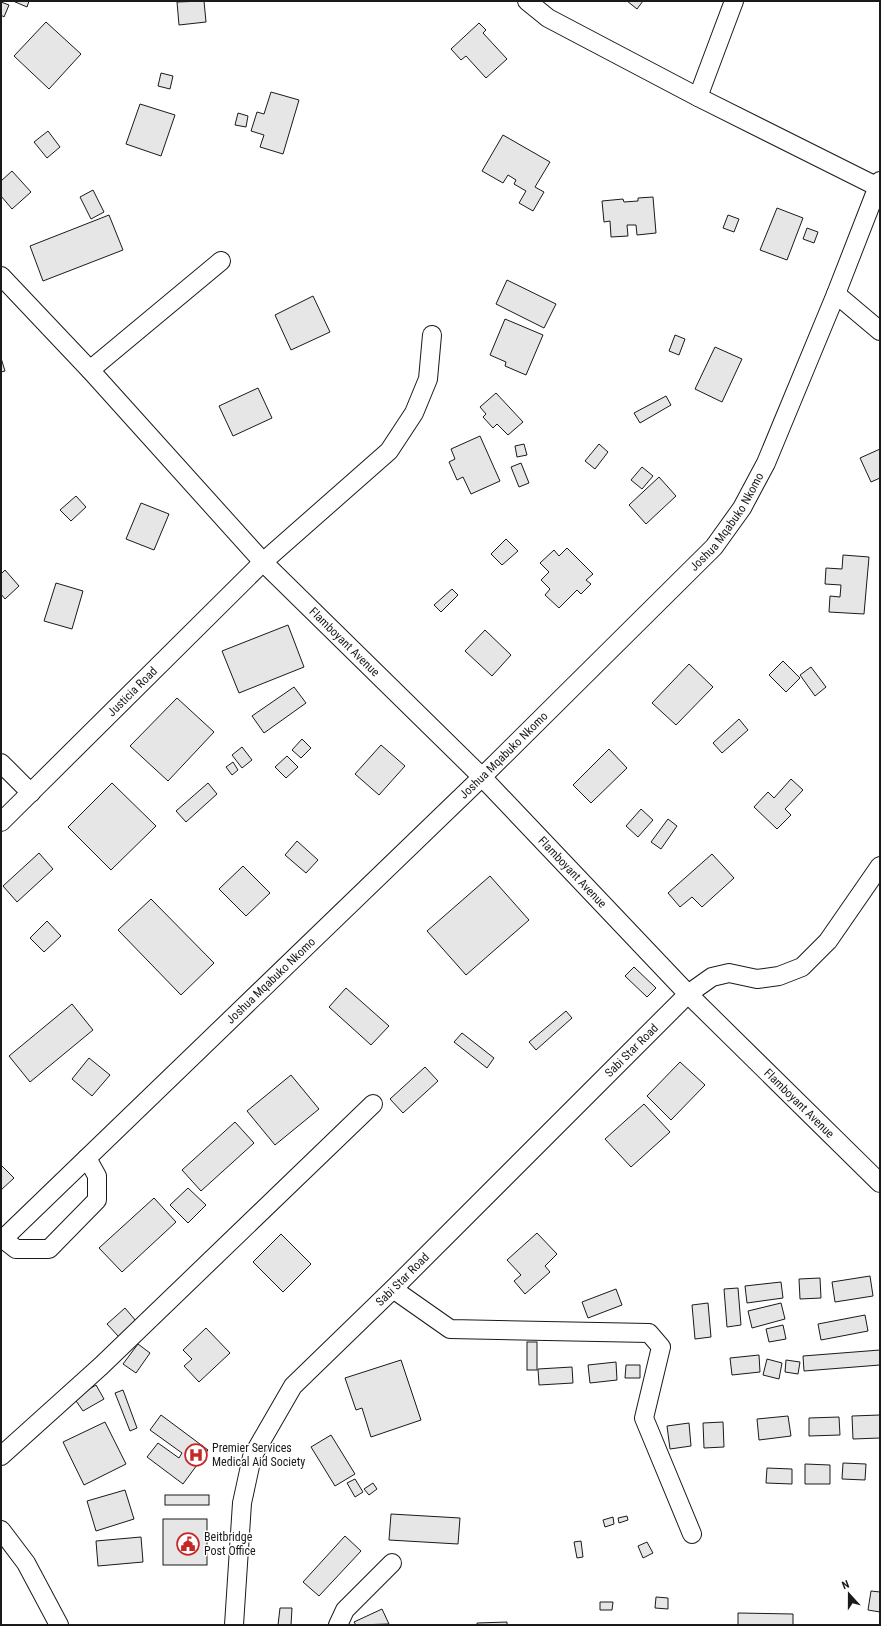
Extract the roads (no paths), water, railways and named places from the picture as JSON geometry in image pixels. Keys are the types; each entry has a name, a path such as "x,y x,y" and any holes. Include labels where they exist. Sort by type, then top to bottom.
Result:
{"street":[{"path":"527,1 548,18 698,97 879,184"},
{"path":"698,97 734,1"},
{"name":"Joshua Mqabuko Nkomo","path":"2,1240 482,777 714,547 742,508 766,464 836,294 879,184"},
{"path":"90,370 221,261"},
{"name":"Flamboyant Avenue","path":"1,276 90,370 263,562 482,777 688,994 880,1183"},
{"path":"836,294 880,331"},
{"name":"Justicia Road","path":"1,822 263,562 389,451 414,413 428,379 432,335"},
{"path":"1,763 31,793"},
{"name":"Sabi Star Road","path":"234,1625 242,1502 252,1457 293,1386 393,1290 688,994 712,977 729,973 757,980 779,976 802,967 828,941 880,866"},
{"path":"1,1456 101,1366 373,1104"},
{"path":"2,1240 16,1249 49,1249 97,1200 97,1176 87,1158"},
{"path":"393,1290 450,1329 649,1333 661,1347 644,1418 692,1534"},
{"path":"1,1530 26,1563 59,1625"},
{"path":"338,1625 345,1610 392,1563"}],"place":[{"name":"Premier Services Medical Aid Society","path":"196,1455"},
{"name":"Beitbridge Post Office","path":"188,1544"}]}
